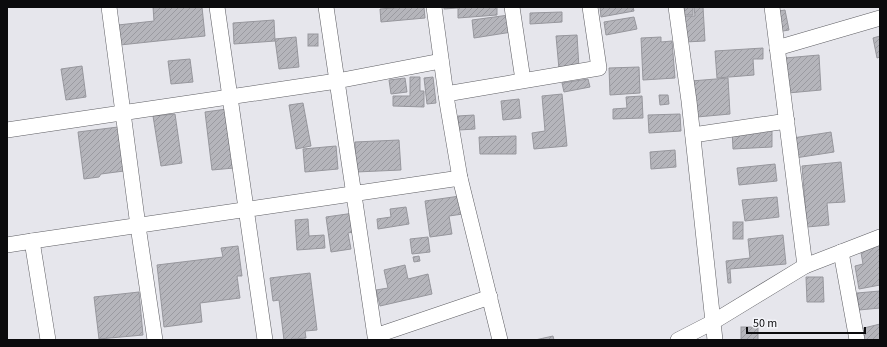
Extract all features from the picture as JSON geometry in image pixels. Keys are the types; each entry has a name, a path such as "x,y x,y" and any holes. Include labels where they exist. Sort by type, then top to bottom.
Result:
{"street":[{"path":"109,7 138,226 156,340"},
{"path":"217,7 265,340"},
{"path":"326,7 355,195 372,339 490,297"},
{"path":"434,7 446,94 460,178 500,340"},
{"path":"512,7 523,80"},
{"path":"446,94 599,68 590,7"},
{"path":"676,7 693,135 716,340"},
{"path":"772,7 805,266"},
{"path":"777,48 880,18"},
{"path":"7,130 337,81 441,61"},
{"path":"693,135 787,121"},
{"path":"7,245 355,195 460,178"},
{"path":"678,340 713,322 805,266 880,237"},
{"path":"32,241 48,340"},
{"path":"841,252 857,340"}],"building":[{"path":"153,7 202,7 205,36 120,45 118,25 154,21"},
{"path":"424,7 425,18 381,22 380,9"},
{"path":"444,7 497,7 497,15 458,18 458,8 444,9"},
{"path":"600,7 633,7 634,11 601,17"},
{"path":"684,7 693,7 693,15 685,15"},
{"path":"694,7 703,7 705,41 685,42 684,16 695,16"},
{"path":"785,10 789,30 777,32 773,12"},
{"path":"562,12 562,22 530,24 530,13"},
{"path":"509,15 512,32 474,38 472,20"},
{"path":"634,17 637,29 606,35 604,22"},
{"path":"274,20 275,41 234,44 233,23"},
{"path":"308,34 318,34 318,46 308,46"},
{"path":"577,35 579,68 559,69 556,36"},
{"path":"880,36 880,57 877,58 873,38"},
{"path":"296,37 299,67 279,69 275,39"},
{"path":"661,37 661,42 672,41 675,78 643,80 641,38"},
{"path":"763,48 763,59 753,59 754,75 717,78 715,51"},
{"path":"819,55 821,90 788,93 785,58"},
{"path":"190,59 193,82 171,84 168,61"},
{"path":"82,66 86,97 66,100 61,69"},
{"path":"639,67 640,93 610,95 609,68"},
{"path":"410,77 420,77 420,91 424,91 424,107 393,106 393,96 410,96"},
{"path":"433,77 436,103 427,104 424,78"},
{"path":"405,78 407,92 391,94 389,80"},
{"path":"728,78 730,114 697,117 691,81"},
{"path":"588,79 590,87 564,92 562,83"},
{"path":"562,94 567,146 534,149 532,133 545,131 542,96"},
{"path":"659,95 668,95 669,104 660,105"},
{"path":"642,96 643,118 613,119 613,109 627,108 626,97"},
{"path":"519,99 521,118 503,120 501,101"},
{"path":"303,103 311,146 296,149 289,105"},
{"path":"227,109 234,168 212,170 205,112"},
{"path":"175,114 182,163 161,166 153,116"},
{"path":"680,114 681,131 649,133 648,115"},
{"path":"474,115 475,129 459,130 458,116"},
{"path":"118,127 124,171 101,174 99,177 84,179 78,132"},
{"path":"772,128 772,147 733,149 732,130"},
{"path":"831,132 834,152 795,158 793,138"},
{"path":"516,136 516,154 480,154 479,137"},
{"path":"399,140 401,170 356,172 355,142"},
{"path":"336,146 338,169 305,172 303,149"},
{"path":"675,150 676,167 651,169 650,152"},
{"path":"841,162 845,202 827,203 829,225 807,227 802,166"},
{"path":"775,164 777,181 739,185 737,168"},
{"path":"460,196 463,214 449,216 452,234 430,237 425,201"},
{"path":"777,197 779,217 745,221 742,200"},
{"path":"406,207 409,224 378,229 377,219 391,217 390,209"},
{"path":"354,213 357,231 348,233 351,249 331,252 326,217"},
{"path":"308,219 309,236 324,235 325,248 297,250 295,220"},
{"path":"733,222 743,222 743,239 733,239"},
{"path":"783,235 786,264 730,269 731,283 728,283 726,261 750,258 748,239"},
{"path":"428,237 430,252 412,254 410,239"},
{"path":"880,243 880,285 859,289 855,266 863,264 860,247"},
{"path":"238,246 242,276 237,276 240,298 200,303 202,322 164,327 157,265 223,257 221,248"},
{"path":"419,256 420,261 414,262 413,257"},
{"path":"405,265 408,279 428,274 432,294 380,306 376,290 388,288 384,270"},
{"path":"310,273 317,330 305,331 306,338 284,340 279,300 273,301 270,278"},
{"path":"806,277 823,277 824,302 807,302"},
{"path":"880,291 880,308 859,310 857,293"},
{"path":"139,292 143,335 99,339 94,297"},
{"path":"880,324 880,340 862,340 860,329"},
{"path":"741,327 758,327 758,340 741,340"},
{"path":"553,336 554,340 535,340"}]}
